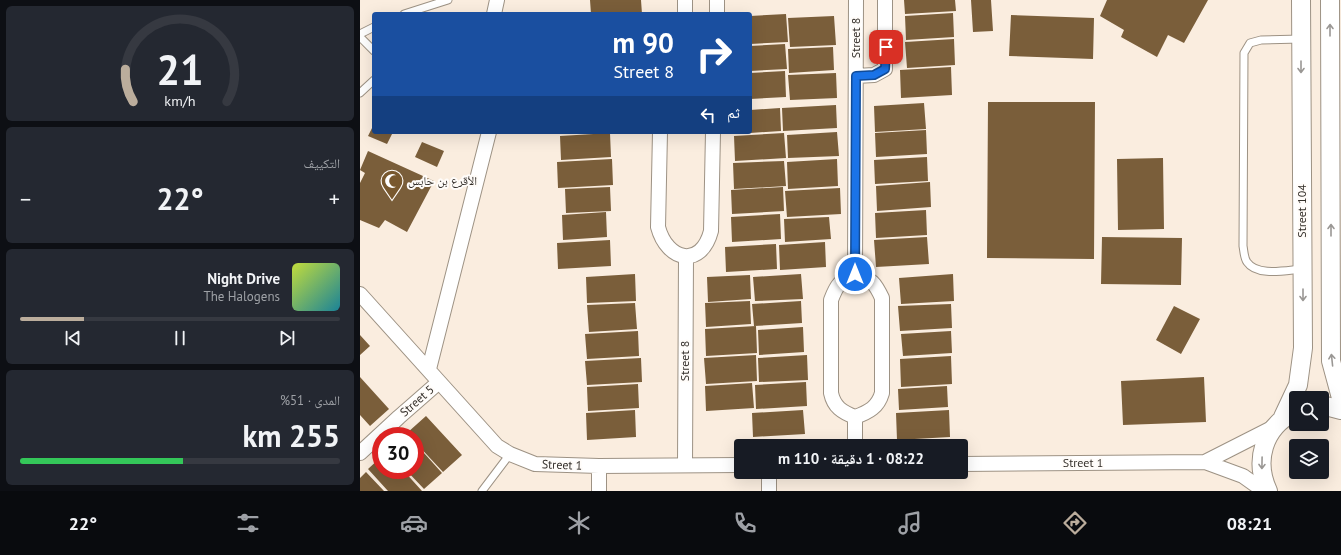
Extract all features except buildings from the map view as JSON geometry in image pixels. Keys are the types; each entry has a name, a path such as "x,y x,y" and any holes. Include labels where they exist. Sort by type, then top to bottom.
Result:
{"street":[{"path":"494,12 497,0"},
{"path":"685,0 685,12"},
{"path":"717,0 717,12"},
{"name":"Street 8","path":"855,274 856,0"},
{"name":"Street 8","path":"856,76 874,75 885,69 885,0"},
{"name":"Street 104","path":"1268,491 1263,480 1260,462 1264,444 1284,419 1298,385 1303,348 1301,0"},
{"path":"1330,0 1331,361 1341,398"},
{"path":"429,369 488,134"},
{"path":"660,134 658,227 661,238 668,248 677,255 686,257 696,254 703,249 708,241 711,231 713,134"},
{"name":"Street 8","path":"685,465 686,257"},
{"path":"855,274 869,278 876,285 882,298 882,393 879,402 872,408 855,417 844,413 832,400 831,300 836,287 843,279 855,274"},
{"name":"Street 1","path":"360,294 497,446 510,454 535,464 599,466 734,465"},
{"name":"Street 5","path":"360,453 398,417 440,382"},
{"path":"1329,407 1341,410"},
{"path":"855,417 856,439"},
{"name":"Street 1","path":"1205,462 1284,419"},
{"name":"Street 1","path":"968,464 1205,462 1243,476 1264,491"},
{"path":"599,466 599,491"},
{"path":"769,479 769,491"}],"lane":[{"path":"410,12 448,0"},
{"path":"372,28 360,36 372,49"},
{"path":"1301,39 1261,40 1250,43 1244,53 1243,246 1246,261 1252,267 1265,271 1302,269"},
{"path":"360,93 372,82"},
{"path":"482,491 510,454"}],"place":[{"name":"الأقرع بن حابس","path":"392,200"}],"route":[{"path":"855,274 856,76 879,74 885,69 886,47"}]}
